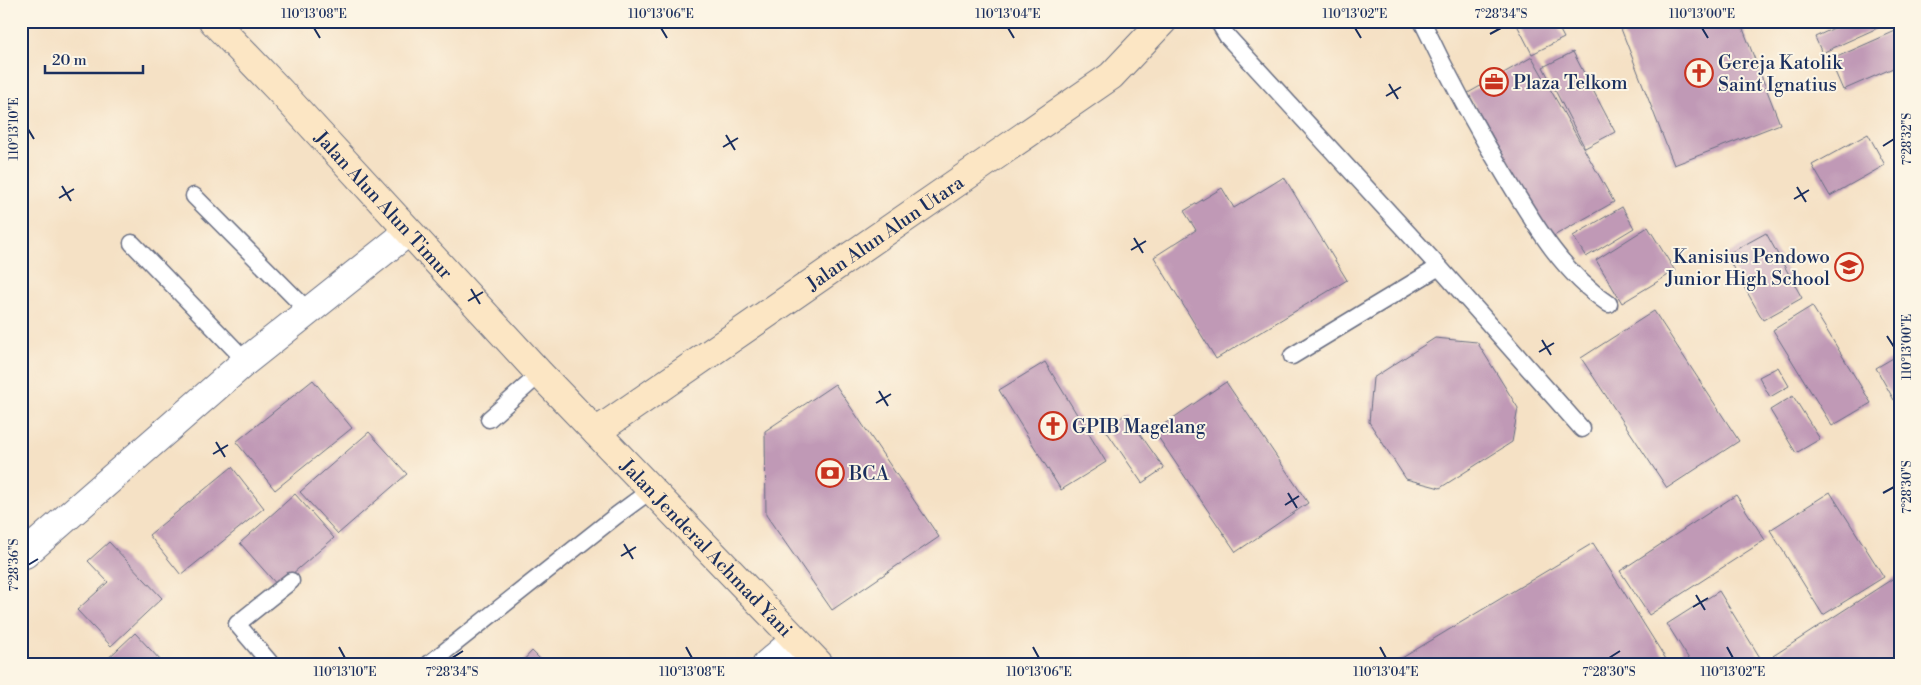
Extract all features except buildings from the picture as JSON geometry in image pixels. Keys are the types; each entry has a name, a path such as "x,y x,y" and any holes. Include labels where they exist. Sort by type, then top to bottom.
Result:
{"main road":[{"name":"Jalan Alun Alun Timur","path":"213,21 280,90 408,232 596,432"},
{"name":"Jalan Alun Alun Utara","path":"596,432 1112,76 1163,21"},
{"name":"Jalan Jenderal Achmad Yani","path":"596,432 819,664"}],"street":[{"path":"25,554 246,361 408,232"},
{"path":"768,664 795,640"}],"lane":[{"path":"1218,21 1227,36 1439,267 1582,428"},
{"path":"1422,21 1481,136 1540,234 1570,271 1594,294 1609,304"},
{"path":"194,196 308,311"},
{"path":"132,243 246,361"},
{"path":"1292,356 1439,267"},
{"path":"489,419 540,374"},
{"path":"429,664 609,521 651,490"},
{"path":"271,664 237,624 291,581"}],"place":[{"name":"Gereja Katolik Saint Ignatius","path":"1699,73"},
{"name":"Plaza Telkom","path":"1494,82"},
{"name":"Kanisius Pendowo Junior High School","path":"1849,267"},
{"name":"GPIB Magelang","path":"1053,426"},
{"name":"BCA","path":"830,473"}]}
